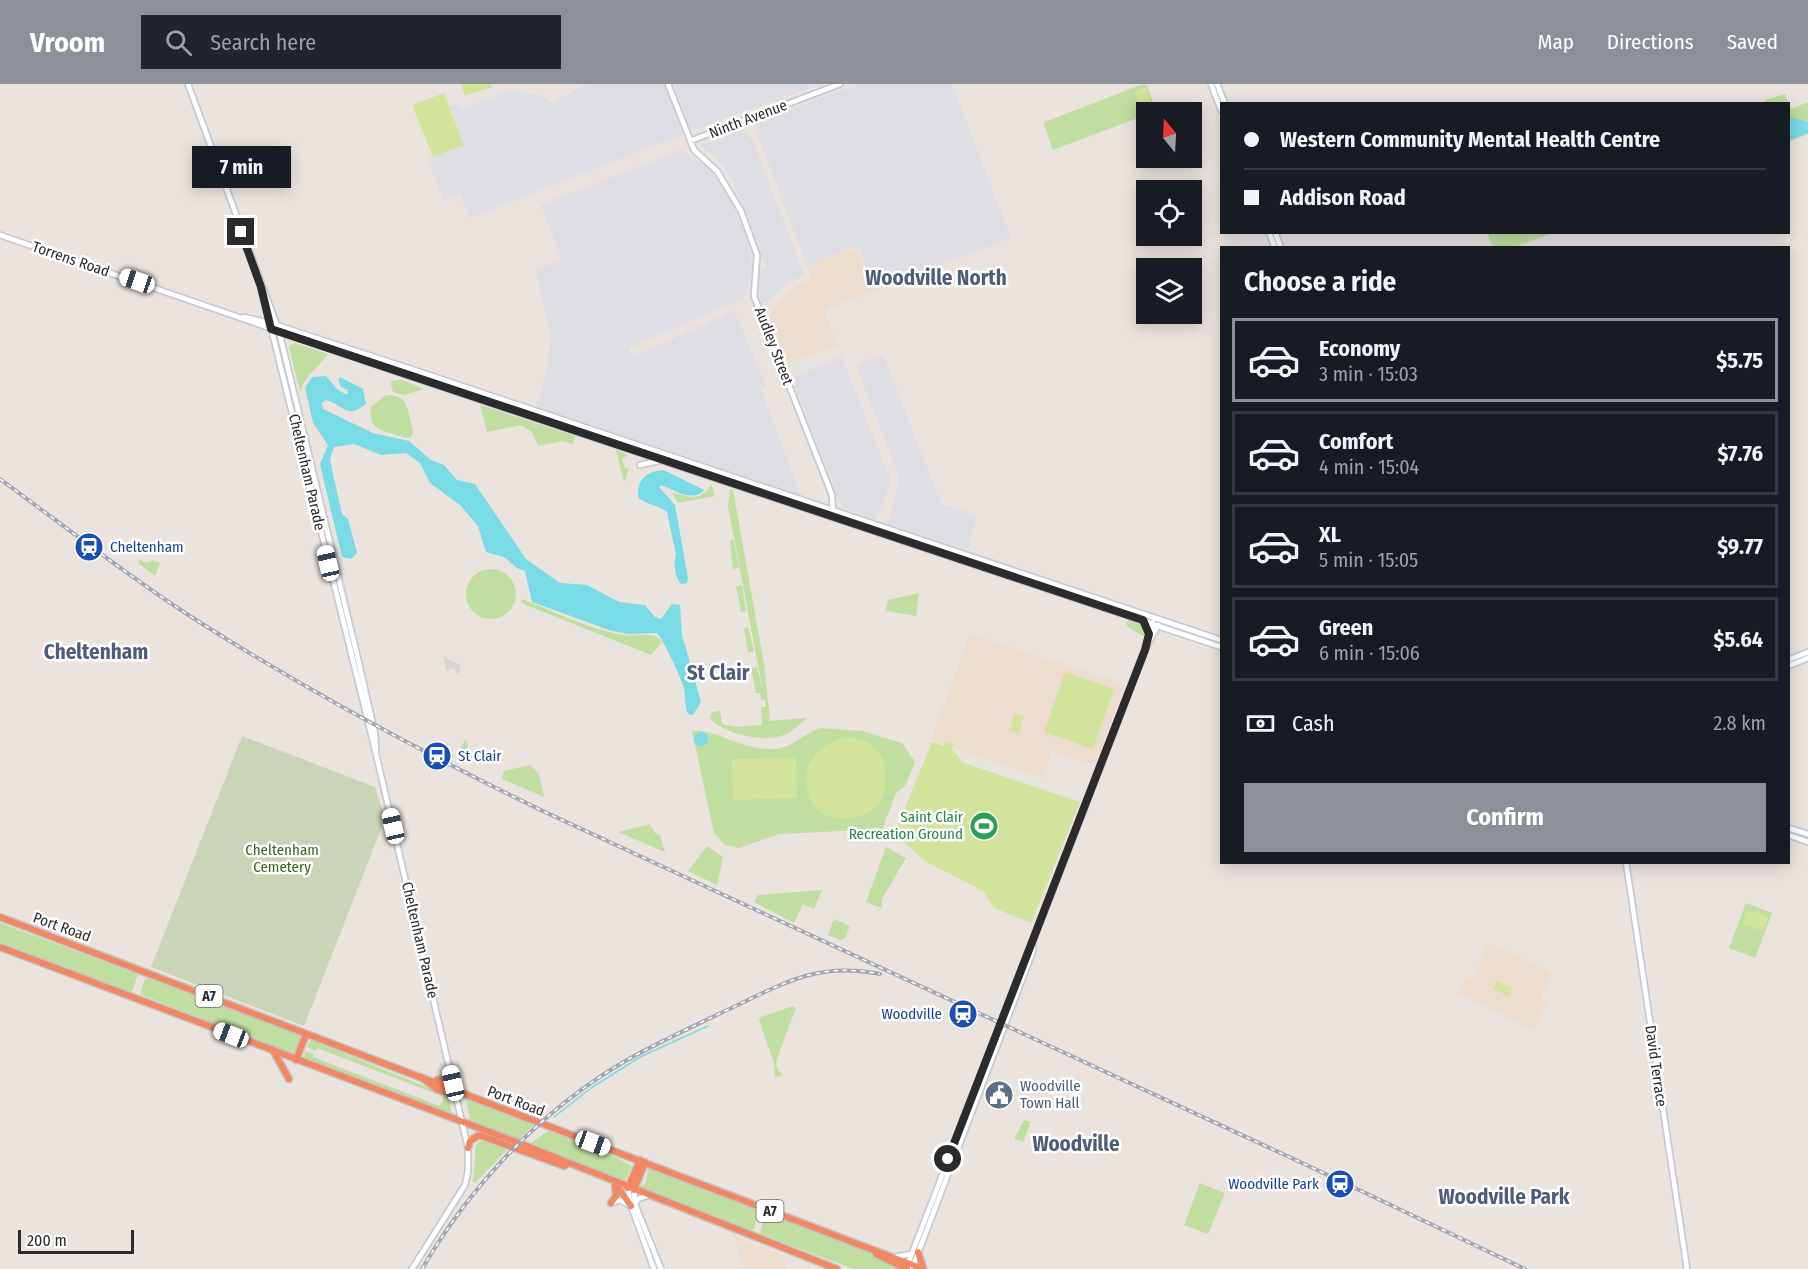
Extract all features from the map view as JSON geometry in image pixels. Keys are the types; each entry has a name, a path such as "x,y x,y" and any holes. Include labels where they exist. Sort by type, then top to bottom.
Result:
{"highway":[{"name":"Port Road","path":"0,917 306,1034 418,1074 456,1093 642,1161 868,1248 909,1267 923,1269"},
{"name":"A7","path":"0,947 463,1122 837,1269"},
{"path":"296,1060 306,1034"},
{"path":"274,1052 289,1078"},
{"path":"430,1079 440,1081 444,1079 450,1068"},
{"path":"418,1074 438,1090 456,1093"},
{"path":"468,1148 470,1141 479,1135 564,1166 569,1163"},
{"path":"631,1189 642,1161"},
{"path":"611,1203 616,1190 612,1180"},
{"path":"612,1180 633,1205"},
{"path":"868,1248 883,1259 909,1267"},
{"path":"915,1253 923,1269"}],"main road":[{"path":"188,84 261,287"},
{"name":"Audley Street","path":"668,84 697,154 717,171 741,211 757,255 754,296 832,495 833,511"},
{"name":"Ninth Avenue","path":"690,141 840,84"},
{"path":"1211,84 1220,108"},
{"path":"1217,84 1224,102"},
{"path":"1215,95 1222,95"},
{"name":"Torrens Road","path":"0,235 271,326 378,359 800,503 831,517 1143,620 1157,621 1220,640"},
{"name":"Cheltenham Parade","path":"261,287 376,754 468,1148 468,1171 465,1185 412,1269"},
{"name":"Cheltenham Parade","path":"261,287 278,328 374,728 376,754"},
{"name":"Torrens Road","path":"278,328 294,337 378,366 661,460 914,537 1157,621 1220,646"},
{"path":"282,345 294,337"},
{"path":"378,359 380,363 378,366"},
{"path":"640,465 661,460"},
{"path":"831,517 833,511"},
{"path":"914,537 914,544"},
{"path":"1143,620 1149,634"},
{"path":"1145,650 1149,634 1157,621"},
{"path":"909,1267 1033,951 1033,945 1157,621"},
{"path":"1790,659 1808,652"},
{"path":"1790,665 1808,658"},
{"path":"1790,829 1808,834"},
{"path":"1790,836 1808,842"},
{"name":"David Terrace","path":"1626,864 1687,1269"},
{"path":"631,1189 633,1205 654,1269"},
{"path":"633,1205 638,1198 649,1195"},
{"path":"611,1203 622,1201 633,1205 661,1269"},
{"path":"892,1258 915,1253"}],"shaded area":[{"path":"586,84 664,84 683,134 470,218 460,194 444,201 427,159 464,144 450,107 460,104 462,109 511,90 542,96 553,103"},
{"path":"674,84 821,84 691,131"},
{"path":"857,84 952,84 1011,238 873,291 858,245 807,266 754,124"},
{"path":"741,128 753,141 804,275 786,284 769,301 762,303 757,289 759,271 766,267 732,178 715,156 701,147 701,143"},
{"path":"681,150 704,164 713,173 738,213 749,247 752,266 749,283 744,298 629,348 631,356 636,356 734,310 766,386 761,389 801,496 538,407 548,364 550,335 536,270 562,259 541,205"},
{"path":"856,248 872,292 828,308 825,312 837,345 788,364 770,319 774,307 795,286 812,280 807,266"},
{"path":"883,354 941,504 977,515 968,549 888,525 900,479 856,365"},
{"path":"841,356 891,481 876,520 842,507 792,378"},
{"path":"970,634 1125,684 1095,765 1052,752 1042,778 931,740"},
{"path":"444,655 447,659 461,665 458,676 454,669 446,670"},
{"path":"1489,943 1552,973 1540,1000 1547,1003 1534,1030 1458,993 1466,977 1473,980"},
{"path":"733,1235 783,1256 787,1269 744,1269"}],"green space":[{"path":"461,84 491,84 492,87 465,96"},
{"path":"1143,84 1147,86 1153,102 1136,102 1136,119 1053,150 1045,122"},
{"path":"1145,87 1151,102 1139,102 1135,92"},
{"path":"444,93 464,145 433,157 412,105"},
{"path":"1785,94 1788,102 1766,102 1765,100"},
{"path":"1808,102 1808,134 1790,141 1790,106 1791,109"},
{"path":"1487,234 1550,234 1517,246 1493,246"},
{"path":"294,343 328,354 308,376 300,392 289,347"},
{"path":"402,380 424,389 404,395 393,392 390,381"},
{"path":"386,395 397,396 404,401 413,429 411,437 404,438 373,424 370,414 371,407"},
{"path":"480,405 575,436 573,444 563,441 538,446 532,432 521,425 487,432"},
{"path":"616,450 628,455 622,459 625,468 629,469 624,482"},
{"path":"711,484 715,496 678,503 672,493 699,496"},
{"path":"730,489 733,490 764,664 770,721 807,718 790,732 776,737 744,736 724,729 710,718 712,712 720,711 722,724 737,727 762,725 761,707 766,707 765,699 761,700 760,693 756,693 751,668 757,667 764,697 728,506"},
{"path":"733,539 739,568 733,569 730,540"},
{"path":"139,559 146,563 153,560 160,563 155,576 139,564"},
{"path":"491,569 509,576 516,594 509,612 491,619 473,612 466,594 473,576"},
{"path":"742,585 746,611 741,612 736,586"},
{"path":"919,593 916,616 886,611 888,600"},
{"path":"522,599 598,629 623,635 650,635 659,638 662,642 651,655 521,603"},
{"path":"1128,618 1141,624 1145,637 1126,626"},
{"path":"748,627 754,651 748,652 744,628"},
{"path":"1065,672 1114,689 1093,749 1044,732"},
{"path":"1015,713 1024,716 1019,733 1010,730"},
{"path":"821,728 862,731 902,743 915,762 905,786 896,793 880,835 863,830 779,834 739,848 725,845 714,833 692,731 709,733 751,747 774,749 787,746"},
{"name":"Cheltenham Cemetery","path":"242,736 375,787 385,819 304,1026 151,967"},
{"path":"849,737 862,740 874,747 883,760 886,776 884,793 876,806 858,817 848,819 828,816 813,804 809,795 807,773 814,756 821,749 829,743"},
{"path":"466,739 471,764 458,752"},
{"name":"Saint Clair Recreation Ground","path":"932,742 944,746 945,742 954,745 952,749 964,763 1080,802 1031,923 994,908 983,891 923,860 904,842 893,837"},
{"path":"796,758 797,798 733,800 732,759"},
{"path":"530,765 539,774 544,797 502,779 504,771"},
{"path":"650,824 655,833 660,835 665,852 618,832"},
{"path":"707,846 723,857 717,885 688,871"},
{"path":"886,847 906,858 882,899 882,908 866,902"},
{"path":"822,890 814,909 803,904 794,923 754,902 758,895"},
{"path":"1746,903 1772,913 1755,958 1729,948"},
{"path":"1747,911 1754,913 1755,911 1768,918 1763,931 1743,924"},
{"path":"834,919 850,926 845,938 840,940 828,935"},
{"path":"0,923 138,974 133,990 129,992 0,942"},
{"path":"149,978 299,1035 301,1040 296,1053 293,1055 140,994 145,979"},
{"path":"1497,981 1512,988 1508,996 1494,989"},
{"path":"793,1006 796,1008 776,1061 777,1068 783,1076 775,1077 774,1063 759,1020 761,1017"},
{"path":"311,1040 449,1096 452,1115 377,1088 304,1057 305,1051 314,1054 313,1057 440,1106 443,1100 442,1096 317,1048 316,1051 307,1047"},
{"path":"466,1099 534,1125 519,1139 470,1120"},
{"path":"1024,1120 1031,1122 1023,1142 1014,1139"},
{"path":"548,1131 602,1150 632,1166 626,1179 621,1180 531,1143"},
{"path":"482,1141 507,1150 475,1183 473,1182 476,1144"},
{"path":"648,1169 759,1210 754,1229 750,1230 640,1188 646,1182"},
{"path":"1200,1183 1225,1193 1208,1234 1184,1225"},
{"path":"769,1214 864,1251 902,1269 854,1269 760,1234 764,1215"}],"water":[{"path":"1790,117 1808,122 1808,133 1790,140"},
{"path":"326,376 337,389 347,395 348,390 341,387 338,380 340,377 363,389 366,404 359,409 349,411 326,400 322,403 323,409 373,433 409,441 431,460 444,465 457,480 475,484 526,559 560,583 587,585 619,602 645,605 655,617 661,619 672,604 680,605 682,635 701,702 693,715 688,714 683,685 657,633 628,634 609,630 532,602 525,571 517,568 504,557 486,552 478,526 460,505 430,483 420,463 406,453 381,455 354,444 334,447 330,459 332,470 342,514 348,519 357,553 351,559 342,557 320,464 328,445 313,423 305,388 312,377"},
{"path":"664,470 704,490 700,494 689,495 661,485 659,487 675,505 687,583 681,584 676,574 676,555 667,512 638,497 639,485 644,477"},
{"path":"698,732 704,732 708,739 704,746 698,746 694,742 694,736"}],"waterway":[{"path":"591,1088 640,1057 708,1026"},
{"path":"583,1094 590,1089"},
{"path":"554,1117 582,1095"}],"railway":[{"path":"0,479 126,572 204,625 330,700 459,769 547,813 1315,1169 1525,1269"},
{"path":"422,1269 463,1208 511,1151 566,1102 627,1060 782,984 818,973 837,971 880,974"}],"place":[{"name":"Cheltenham","path":"89,547"},
{"name":"St Clair","path":"437,756"},
{"name":"Saint Clair Recreation Ground","path":"984,826"},
{"name":"Woodville","path":"963,1014"},
{"name":"Woodville Town Hall","path":"999,1095"},
{"name":"Woodville Park","path":"1340,1184"}],"district":[{"name":"Woodville North","path":"936,278"},
{"name":"Cheltenham","path":"96,652"},
{"name":"St Clair","path":"718,673"},
{"name":"Woodville","path":"1076,1144"},
{"name":"Woodville Park","path":"1504,1197"}],"route":[{"path":"241,232 261,287 271,329 1143,620 1148,626 1149,634 1145,650 1033,945 1029,950 948,1159"}]}
